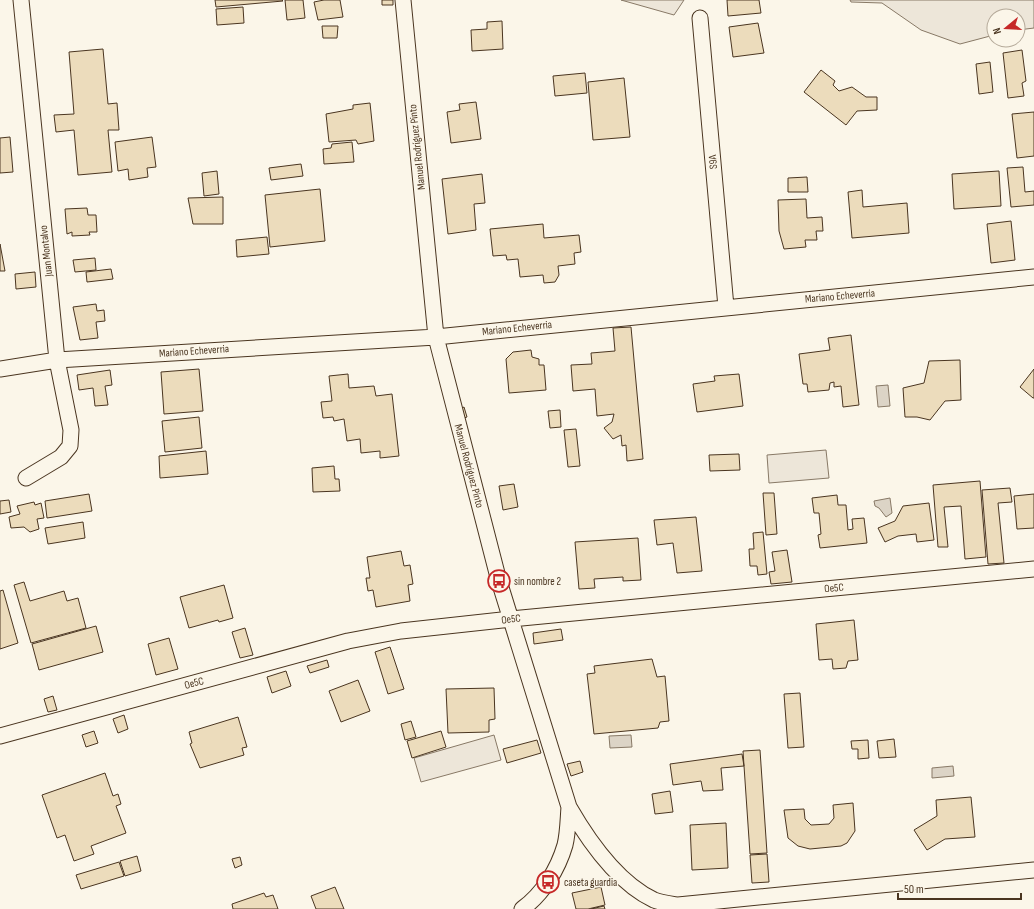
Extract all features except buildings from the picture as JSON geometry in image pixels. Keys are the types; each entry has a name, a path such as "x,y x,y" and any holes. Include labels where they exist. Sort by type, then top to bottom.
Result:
{"street":[{"name":"Juan Montalvo","path":"21,0 57,360 69,418 70,446 61,457 26,478"},
{"name":"Manuel Rodríguez Pinto","path":"403,0 436,337 499,581 569,807 565,844 558,864 548,882 522,909"},
{"name":"S9A","path":"700,18 726,307"},
{"name":"Mariano Echeverria","path":"0,369 57,360 436,337 1034,277"},
{"name":"Oe5C","path":"0,736 348,642 401,631 511,619 1034,569"},
{"path":"569,807 583,831 601,855 629,883 654,900 678,905 742,904 1034,870"}],"shaded area":[{"path":"621,0 684,0 674,15"},
{"path":"850,0 1034,0 1034,28 1026,29 1026,8 986,8 986,37 960,44 921,30 882,3 851,2"},
{"path":"888,385 890,406 878,407 876,386"},
{"path":"826,450 829,478 769,483 767,455"},
{"path":"890,498 892,513 886,517 879,508 875,506 874,501"},
{"path":"494,735 501,760 421,782 414,758"},
{"path":"631,735 632,747 610,748 609,736"},
{"path":"953,766 954,776 932,778 932,768"}],"place":[{"name":"sin nombre 2","path":"499,581"},
{"name":"caseta guardia","path":"548,882"}]}
